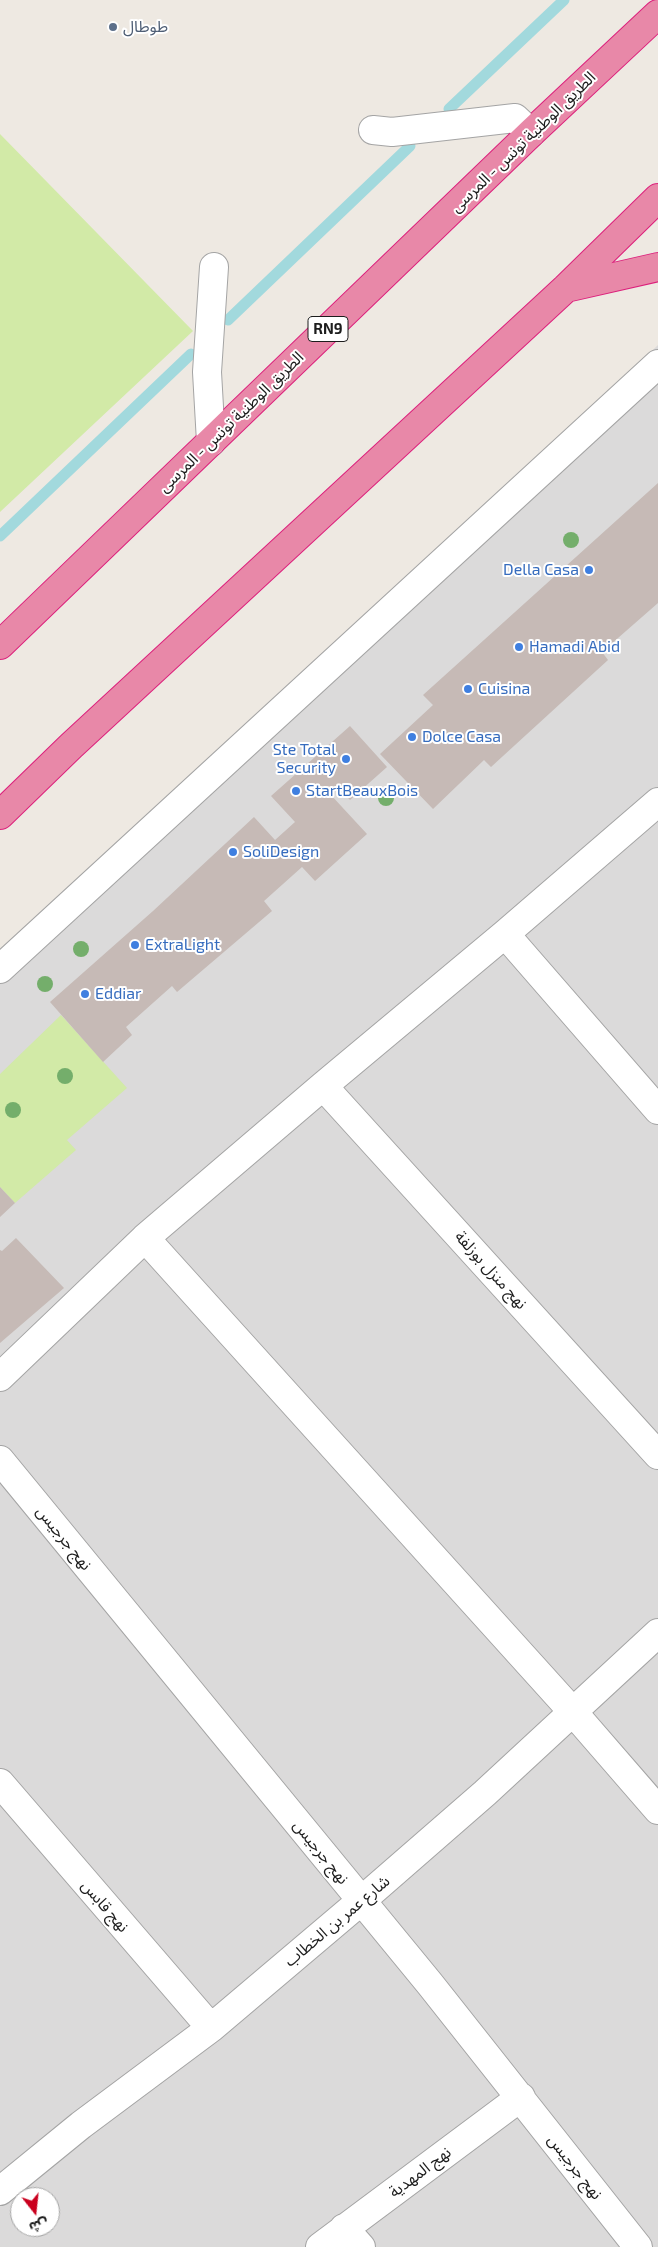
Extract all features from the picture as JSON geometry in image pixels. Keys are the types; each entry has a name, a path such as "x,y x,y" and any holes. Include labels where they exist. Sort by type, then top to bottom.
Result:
{"highway":[{"name":"الطريق الوطنية تونس - المرسى","path":"0,645 531,133 658,14"},
{"path":"0,815 71,746 566,288 658,198"},
{"path":"566,288 658,267"}],"street":[{"path":"373,130 392,132 515,118 531,133"},
{"path":"211,442 207,372 214,267"},
{"path":"0,969 658,364"},
{"path":"0,1377 145,1238 658,802"},
{"path":"505,934 658,1110"},
{"name":"نهج منزل بوزلفة","path":"323,1086 658,1456"},
{"path":"145,1238 573,1712 658,1810"},
{"name":"نهج جرجيس","path":"0,1460 520,2097 638,2247"},
{"name":"شارع عمر بن الخطاب","path":"0,2191 81,2125 210,2028 361,1901 486,1793 658,1633"},
{"name":"نهج قابس","path":"0,1783 210,2028"},
{"name":"نهج المهدية","path":"320,2247 353,2238 520,2097"}],"shaded area":[{"path":"658,345 658,2247 0,2247 0,980"}],"green space":[{"path":"0,134 193,331 0,512"},
{"path":"61,1015 127,1088 67,1140 76,1150 15,1203 0,1187 0,1074"}],"building":[{"path":"658,483 658,603 602,652 608,660 491,767 484,760 433,809 380,754 433,705 423,695"},
{"path":"350,726 387,767 350,800 338,787 330,794 367,834 315,881 302,867 264,901 272,911 177,992 172,986 126,1027 132,1035 103,1062 50,1002 153,911 254,817 275,840 295,822 271,796"},
{"path":"0,1187 15,1203 0,1217"},
{"path":"16,1238 64,1288 0,1343 0,1250 2,1251"}],"waterway":[{"path":"449,109 564,0"},
{"path":"228,320 410,146"},
{"path":"0,536 191,354"}],"place":[{"name":"طوطال","path":"113,27"},
{"name":"Della Casa","path":"589,570"},
{"name":"Hamadi Abid","path":"519,647"},
{"name":"Cuisina","path":"468,689"},
{"name":"Dolce Casa","path":"412,737"},
{"name":"Ste Total Security","path":"346,759"},
{"name":"StartBeauxBois","path":"296,791"},
{"name":"SoliDesign","path":"233,852"},
{"name":"ExtraLight","path":"135,945"},
{"name":"Eddiar","path":"85,994"}]}
